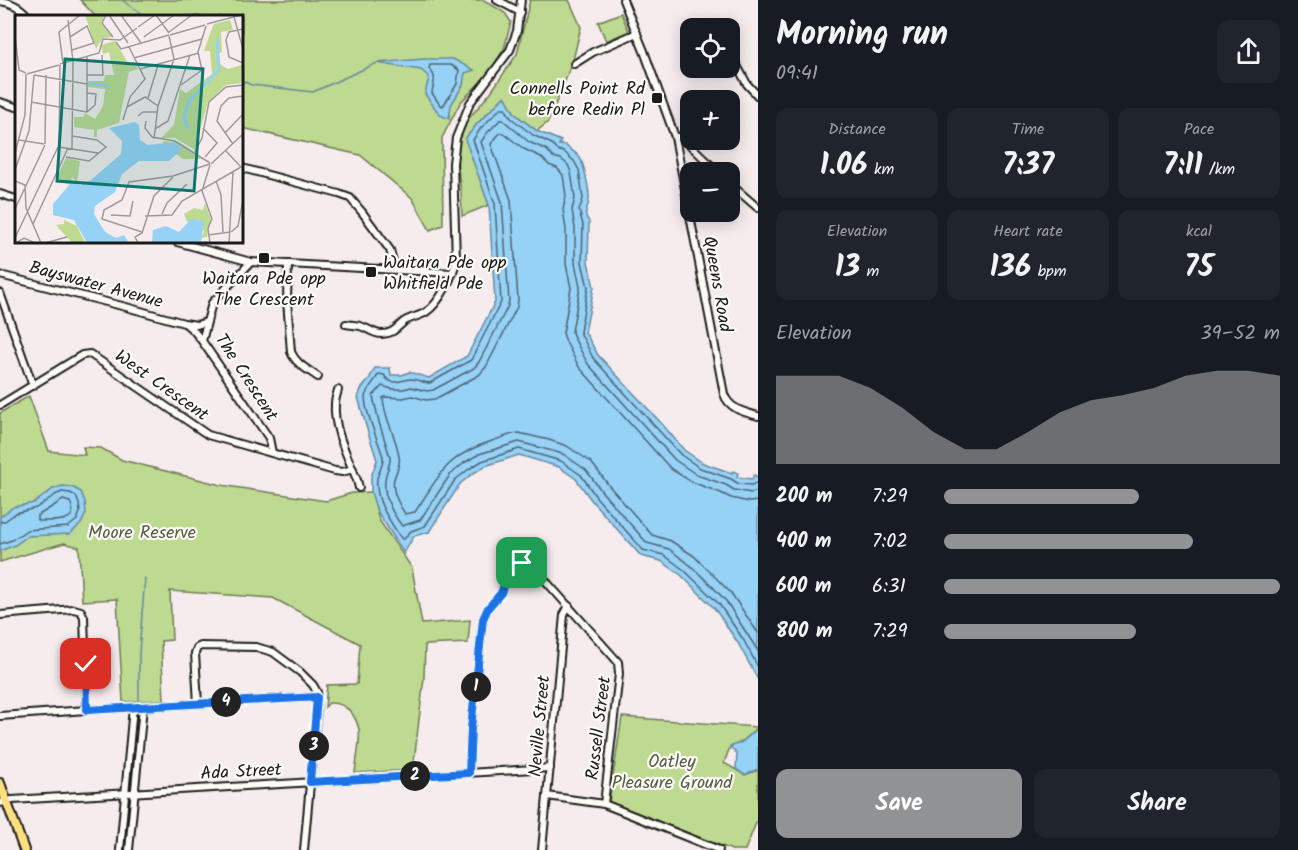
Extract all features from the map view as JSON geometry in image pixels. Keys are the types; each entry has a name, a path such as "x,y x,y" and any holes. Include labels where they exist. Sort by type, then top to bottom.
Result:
{"main road":[{"path":"0,783 3,802 24,850"}],"street":[{"path":"497,0 520,12"},
{"path":"346,324 360,326 374,333 393,333 412,317 426,313 447,285 456,260 453,163 456,138 470,103 510,50 522,0"},
{"name":"Queens Road","path":"623,0 675,137 724,394 734,408 758,416"},
{"path":"0,1 20,7 27,15"},
{"path":"574,64 593,52 637,33"},
{"path":"740,72 758,96"},
{"path":"0,102 15,106"},
{"path":"675,137 683,138 708,162"},
{"path":"243,168 350,198 390,250 395,269"},
{"path":"740,192 758,208"},
{"path":"0,195 15,199"},
{"path":"181,243 251,262 453,273"},
{"name":"The Crescent","path":"251,262 212,303 202,341 269,438 272,453"},
{"path":"288,264 291,351 294,359 300,365 318,377"},
{"name":"Bayswater Avenue","path":"0,275 184,323 198,325 206,322"},
{"path":"0,293 33,386"},
{"name":"Bayswater Avenue","path":"184,323 202,341"},
{"name":"West Crescent","path":"0,405 82,355 90,354 208,435 335,471 353,469"},
{"path":"338,390 334,402 336,418 359,488"},
{"name":"Russell Street","path":"469,773 471,728 482,625 488,608 501,593 507,573 511,567 522,563 533,567 617,659 620,674 604,804"},
{"name":"Neville Street","path":"542,850 564,615 569,606"},
{"path":"0,615 57,609 81,611 84,617 87,710"},
{"path":"198,704 195,653 198,647 203,646 252,647 270,650 300,672 315,687 317,697 304,850"},
{"path":"0,716 317,697"},
{"path":"120,850 133,707"},
{"path":"129,850 142,707"},
{"name":"Ada Street","path":"3,802 550,768"},
{"path":"547,796 604,804 719,850"}],"green space":[{"path":"80,0 484,0 505,13 511,22 504,49 488,74 460,103 442,138 443,225 430,230 412,198 360,155 243,128 243,15 94,15"},
{"path":"530,0 569,0 581,27 574,56 548,122 537,131 515,114 505,96 477,124 466,139 489,205 462,216 457,160 458,137 465,123 491,92 517,54"},
{"path":"621,13 629,31 606,41 598,22"},
{"name":"Moore Reserve","path":"29,396 49,451 85,455 83,447 101,448 122,460 221,485 326,501 352,493 372,492 379,520 412,568 422,624 470,620 468,643 425,645 424,678 413,770 355,773 359,729 355,718 340,704 329,703 325,707 327,685 357,684 360,644 273,598 170,591 172,640 161,641 164,700 123,702 117,599 82,601 79,547 64,543 0,562 0,413"},
{"name":"Oatley Pleasure Ground","path":"622,717 758,727 742,742 730,747 724,763 745,775 758,770 758,818 745,850 732,850 609,802"}],"water":[{"path":"453,59 474,70 465,73 463,85 451,105 449,119 440,115 425,94 429,77 421,70 377,63"},
{"path":"505,96 515,114 537,131 561,141 559,145 565,145 582,161 589,191 586,213 589,222 588,262 594,287 585,332 598,355 684,450 703,463 738,473 737,477 752,479 754,475 758,477 758,680 738,643 715,609 681,575 661,561 641,556 592,501 576,479 559,467 519,455 485,466 460,484 429,532 414,536 404,553 377,511 371,492 371,477 377,460 358,397 375,368 390,368 391,375 402,375 409,372 429,378 467,356 495,302 489,205 465,139"},
{"path":"62,486 72,487 81,492 86,513 81,524 70,534 28,536 0,551 0,517 13,507 34,503 53,489"},
{"path":"758,728 758,769 745,775 736,769 737,754 730,747 742,742"}],"waterway":[{"path":"122,0 142,15"},
{"path":"243,81 252,85 313,92 377,63"},
{"path":"139,700 139,652 145,578"}],"place":[{"name":"Connells Point Rd before Redin Pl","path":"657,98"},
{"name":"Waitara Pde opp The Crescent","path":"264,258"},
{"name":"Waitara Pde opp Whitfield Pde","path":"371,272"}],"route":[{"path":"86,664 87,710 317,697 310,782 469,773 471,728 483,619 488,608 504,588 507,573 511,567 522,563"}]}
